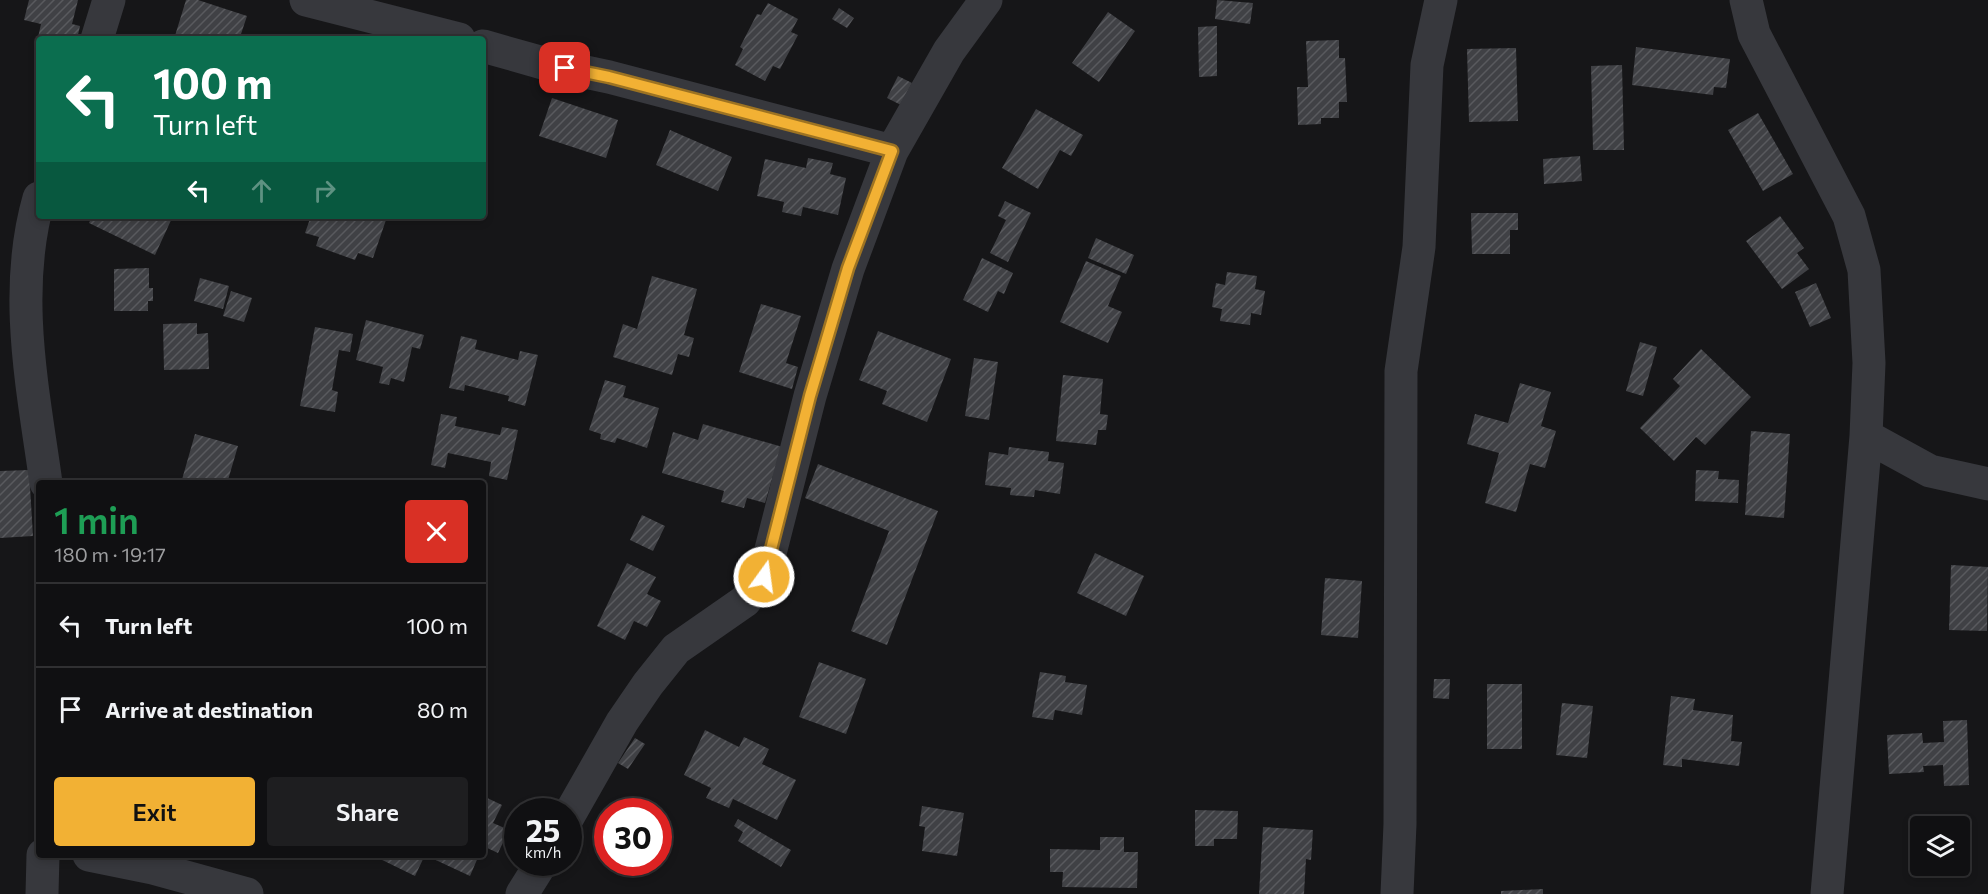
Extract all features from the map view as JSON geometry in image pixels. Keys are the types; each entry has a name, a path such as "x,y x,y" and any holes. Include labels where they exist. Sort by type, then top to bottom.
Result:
{"street":[{"path":"98,36 109,0"},
{"path":"306,0 447,36"},
{"path":"579,798 622,722 676,649 745,601 764,577 810,396 848,268 892,151 949,51 986,0"},
{"path":"1397,894 1400,824 1401,371 1419,247 1428,65 1441,0"},
{"path":"1746,0 1754,34 1849,216 1864,270 1869,363 1866,436 1827,894"},
{"path":"486,46 543,63 609,77 892,151"},
{"path":"36,212 28,250 26,337 46,480"},
{"path":"1866,436 1930,471 1988,484"},
{"path":"42,894 43,858"},
{"path":"104,858 153,868 247,894"},
{"path":"522,894 533,876"}],"building":[{"path":"29,0 78,0 72,24 80,26 78,36 38,36 41,24 24,20"},
{"path":"186,0 198,0 247,16 240,36 175,36"},
{"path":"1217,0 1253,3 1250,24 1215,19"},
{"path":"768,3 798,19 791,32 798,35 780,69 773,66 765,81 735,65 743,49 740,47 757,14 761,15"},
{"path":"839,8 854,18 847,28 832,19"},
{"path":"1108,12 1135,31 1099,82 1072,63"},
{"path":"1217,26 1217,76 1199,77 1198,27"},
{"path":"1339,40 1339,58 1345,58 1347,102 1339,102 1339,118 1321,118 1321,124 1298,125 1297,87 1308,87 1306,41"},
{"path":"1636,47 1730,59 1726,88 1714,87 1713,95 1632,85"},
{"path":"1516,48 1518,121 1469,122 1467,49"},
{"path":"1622,65 1624,150 1593,150 1591,66"},
{"path":"898,76 912,83 901,105 887,98"},
{"path":"552,98 618,120 606,158 539,136"},
{"path":"1036,109 1083,135 1071,156 1060,150 1038,189 1002,168"},
{"path":"1758,113 1793,174 1763,191 1728,130"},
{"path":"670,130 732,157 718,191 656,165"},
{"path":"1580,156 1582,181 1544,184 1543,159"},
{"path":"808,158 833,163 830,174 846,178 838,215 803,207 801,216 782,212 784,202 757,196 765,159 806,168"},
{"path":"1005,201 1031,213 1008,262 990,253 1006,220 998,216"},
{"path":"1471,213 1518,213 1518,230 1510,230 1510,254 1472,254"},
{"path":"1780,216 1804,248 1797,253 1809,269 1782,289 1746,241"},
{"path":"91,219 172,219 155,255 89,223"},
{"path":"310,219 386,219 373,258 358,253 355,260 316,246 319,237 305,233"},
{"path":"1096,238 1134,255 1126,274 1088,258"},
{"path":"982,258 1013,273 1004,294 998,291 988,312 963,300"},
{"path":"1086,261 1121,276 1108,306 1122,312 1108,343 1060,322"},
{"path":"149,268 149,288 153,288 153,301 148,301 148,311 114,311 114,269"},
{"path":"1227,272 1257,276 1255,289 1265,291 1261,315 1251,313 1250,325 1220,321 1222,309 1212,307 1216,283 1225,285"},
{"path":"652,276 697,289 684,335 694,338 689,357 678,354 672,375 613,357 623,324 637,329"},
{"path":"200,278 229,286 223,309 194,301"},
{"path":"1816,283 1831,318 1810,327 1795,292"},
{"path":"231,291 252,298 244,322 223,316"},
{"path":"761,304 801,316 786,363 798,367 792,389 739,372"},
{"path":"366,320 424,335 420,349 412,347 404,382 391,378 389,385 379,383 383,367 356,360"},
{"path":"197,323 197,334 208,333 209,369 164,370 163,324"},
{"path":"315,327 353,334 350,352 339,350 332,390 338,392 335,412 300,406"},
{"path":"878,331 951,359 927,422 882,404 887,391 859,380"},
{"path":"461,336 477,340 475,349 518,360 520,351 538,355 525,406 508,401 509,396 465,385 464,391 449,388"},
{"path":"1640,342 1657,347 1643,396 1626,391"},
{"path":"1701,349 1751,397 1705,445 1696,437 1674,461 1640,428 1680,386 1673,379"},
{"path":"974,358 998,362 989,420 965,416"},
{"path":"1063,375 1103,379 1100,414 1108,415 1106,430 1098,430 1096,445 1056,441"},
{"path":"605,380 626,386 623,397 659,408 647,448 617,438 615,443 600,439 601,434 589,430"},
{"path":"1520,383 1551,392 1541,426 1556,431 1545,468 1530,464 1516,512 1485,503 1499,453 1467,444 1475,414 1508,423"},
{"path":"441,414 457,417 455,426 500,435 502,427 518,430 507,480 489,476 491,462 448,453 445,468 431,465"},
{"path":"703,424 786,448 778,477 773,476 765,503 747,498 744,508 721,502 724,491 662,473 673,432 698,440"},
{"path":"1751,431 1790,434 1784,518 1745,515"},
{"path":"195,434 238,446 228,480 182,480"},
{"path":"1009,447 1049,452 1048,461 1064,463 1060,494 1035,490 1034,497 1010,495 1011,488 985,485 989,452 1008,455"},
{"path":"818,464 938,511 887,645 851,631 889,531 805,498"},
{"path":"29,470 33,536 0,538 0,471"},
{"path":"1696,470 1719,471 1718,479 1739,480 1738,503 1695,501"},
{"path":"642,515 665,526 653,551 630,540"},
{"path":"1095,553 1144,576 1126,616 1077,593"},
{"path":"627,563 656,577 647,594 661,601 647,627 634,621 625,640 597,626"},
{"path":"1951,565 1988,567 1987,631 1949,630"},
{"path":"1325,578 1362,581 1358,638 1321,635"},
{"path":"819,662 866,679 846,734 799,717"},
{"path":"1040,672 1066,676 1065,682 1087,685 1082,715 1055,710 1053,720 1032,717"},
{"path":"1434,679 1450,679 1449,699 1433,698"},
{"path":"1487,684 1522,684 1522,749 1487,749"},
{"path":"1671,696 1695,699 1693,710 1733,715 1731,741 1742,742 1739,766 1682,759 1682,767 1663,765"},
{"path":"1562,703 1593,706 1587,758 1556,755"},
{"path":"1967,720 1969,785 1944,786 1943,765 1923,766 1924,772 1889,774 1887,735 1922,733 1923,743 1944,742 1943,721"},
{"path":"705,730 739,747 744,737 769,749 762,764 796,780 777,820 733,799 729,808 706,798 711,788 684,775"},
{"path":"635,738 645,744 628,769 618,763"},
{"path":"486,797 502,805 493,823 504,828 504,840 498,853 486,847"},
{"path":"922,806 964,813 957,856 922,851 925,827 919,826"},
{"path":"1195,810 1238,811 1237,839 1214,839 1214,846 1195,846"},
{"path":"738,819 791,850 781,867 738,841 743,832 734,826"},
{"path":"1263,827 1313,830 1311,860 1306,859 1304,894 1259,894"},
{"path":"1100,837 1124,837 1124,852 1138,852 1137,888 1062,887 1063,872 1050,872 1050,849 1100,850"},
{"path":"378,858 424,858 415,876"},
{"path":"431,858 478,858 470,876"},
{"path":"1543,889 1543,894 1501,894 1501,891"}],"route":[{"path":"565,68 609,77 892,151 848,268 810,396 764,577"}]}
